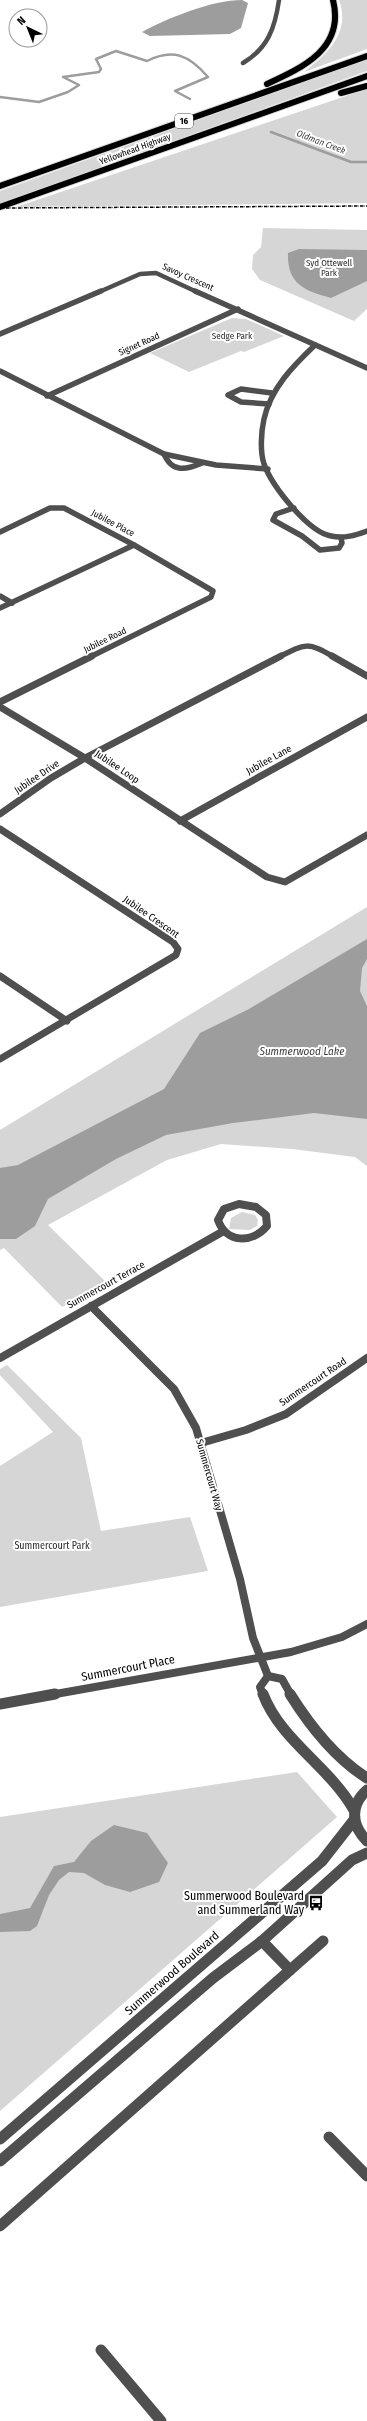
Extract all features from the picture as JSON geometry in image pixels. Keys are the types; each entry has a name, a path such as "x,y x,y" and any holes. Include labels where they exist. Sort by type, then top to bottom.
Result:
{"highway":[{"path":"161,129 165,124 265,85 310,62 325,47 337,27 338,11 333,0"},
{"name":"Yellowhead Highway","path":"0,186 367,56"},
{"name":"Yellowhead Highway","path":"0,207 367,76"},
{"path":"62,185 367,86"}],"street":[{"path":"243,63 255,56 269,43 279,0"},
{"name":"Savoy Crescent","path":"0,334 67,303 140,274 148,273 162,275 367,368"},
{"name":"Signet Road","path":"47,396 154,346 238,310"},
{"path":"314,345 296,362 272,393 264,420 264,464 294,508 320,532 341,538 367,531"},
{"path":"0,371 164,454 202,463 268,469"},
{"path":"269,404 242,402 228,395 241,389 272,393"},
{"path":"164,454 168,465 173,468 189,468 202,463"},
{"name":"Jubilee Place","path":"0,532 50,508 64,508 134,545 213,590"},
{"path":"294,508 276,514 273,520 302,536 320,550 339,548 342,543 341,538"},
{"path":"0,608 134,545"},
{"name":"Jubilee Road","path":"0,702 211,597 213,590"},
{"path":"0,596 12,603"},
{"name":"Jubilee Loop","path":"367,676 324,650 314,646 304,646 85,758 267,878 285,882 367,835"},
{"path":"0,707 85,758"},
{"name":"Jubilee Lane","path":"180,820 367,717"},
{"name":"Jubilee Drive","path":"0,814 51,778 85,758"},
{"name":"Jubilee Crescent","path":"0,829 173,942 178,949 176,955 67,1021 0,1059"},
{"path":"0,976 67,1021"},
{"path":"248,1204 256,1206 266,1215 267,1226 258,1236 244,1239 236,1238 222,1232 218,1220 220,1214 231,1206 248,1204"},
{"name":"Summercourt Terrace","path":"0,1358 222,1232"},
{"name":"Summercourt Way","path":"91,1306 174,1389 196,1428 240,1579 253,1638 268,1676"},
{"name":"Summercourt Road","path":"201,1443 237,1434 290,1411 367,1358"},
{"name":"Summercourt Place","path":"0,1704 261,1658 318,1645 367,1624"},
{"path":"367,1778 347,1764 312,1726 282,1679 268,1676 260,1687 272,1716 301,1750 342,1788 354,1815 359,1833 367,1841"},
{"name":"Summerwood Boulevard","path":"0,2139 322,1861 354,1815 360,1796 367,1790"},
{"path":"0,2161 213,1978 262,1941 352,1860 367,1852"},
{"path":"262,1941 290,1970"},
{"path":"0,2226 323,1941"},
{"path":"329,2137 367,2176"},
{"path":"101,2350 161,2421"}],"green space":[{"path":"339,0 367,0 367,49 304,72 329,50 340,32 342,12"},
{"path":"367,59 367,71 0,204 0,191"},
{"path":"367,89 367,203 16,207 352,94"},
{"name":"Syd Ottewell Park","path":"263,228 367,230 367,309 354,321 260,280 252,269 253,255 261,247"},
{"name":"Sedge Park","path":"232,318 246,319 284,336 244,352 241,351 189,372 150,353"},
{"path":"367,907 367,1166 355,1157 292,1149 221,1144 167,1160 48,1225 106,1282 62,1307 4,1248 0,1250 0,1130"},
{"path":"242,1212 255,1215 258,1220 257,1226 250,1230 229,1229 231,1218"},
{"name":"Summercourt Park","path":"7,1365 81,1438 101,1531 190,1517 208,1571 0,1607 0,1466 53,1432 0,1375 0,1369"},
{"path":"297,1772 337,1817 0,2111 0,1817"}],"water":[{"path":"242,0 248,3 241,28 230,34 150,36 142,32 164,21 204,6"},
{"path":"299,249 367,250 367,281 331,298 305,289 294,279 290,272 288,263 288,253"},
{"name":"Summerwood Lake","path":"367,939 367,959 362,968 360,991 367,1006 367,1119 314,1113 233,1123 166,1135 116,1159 48,1199 35,1226 16,1239 0,1239 0,1168 18,1165 164,1089 200,1033 249,1009"},
{"path":"114,1825 147,1833 168,1863 159,1882 130,1892 105,1885 84,1873 69,1872 59,1880 49,1895 37,1926 30,1931 0,1932 0,1914 30,1908 54,1866 74,1862 91,1841"}],"waterway":[{"name":"Oldman Creek","path":"0,97 39,102 68,92 79,85 63,77 99,72 101,69 96,59 116,51 147,61 156,57 173,55 180,56 194,63 208,77 175,91 190,99"},
{"name":"Oldman Creek","path":"271,132 351,162 367,162"}],"railway":[{"path":"0,208 367,206"}],"place":[{"name":"Summerwood Boulevard and Summerland Way","path":"316,1903"}]}
